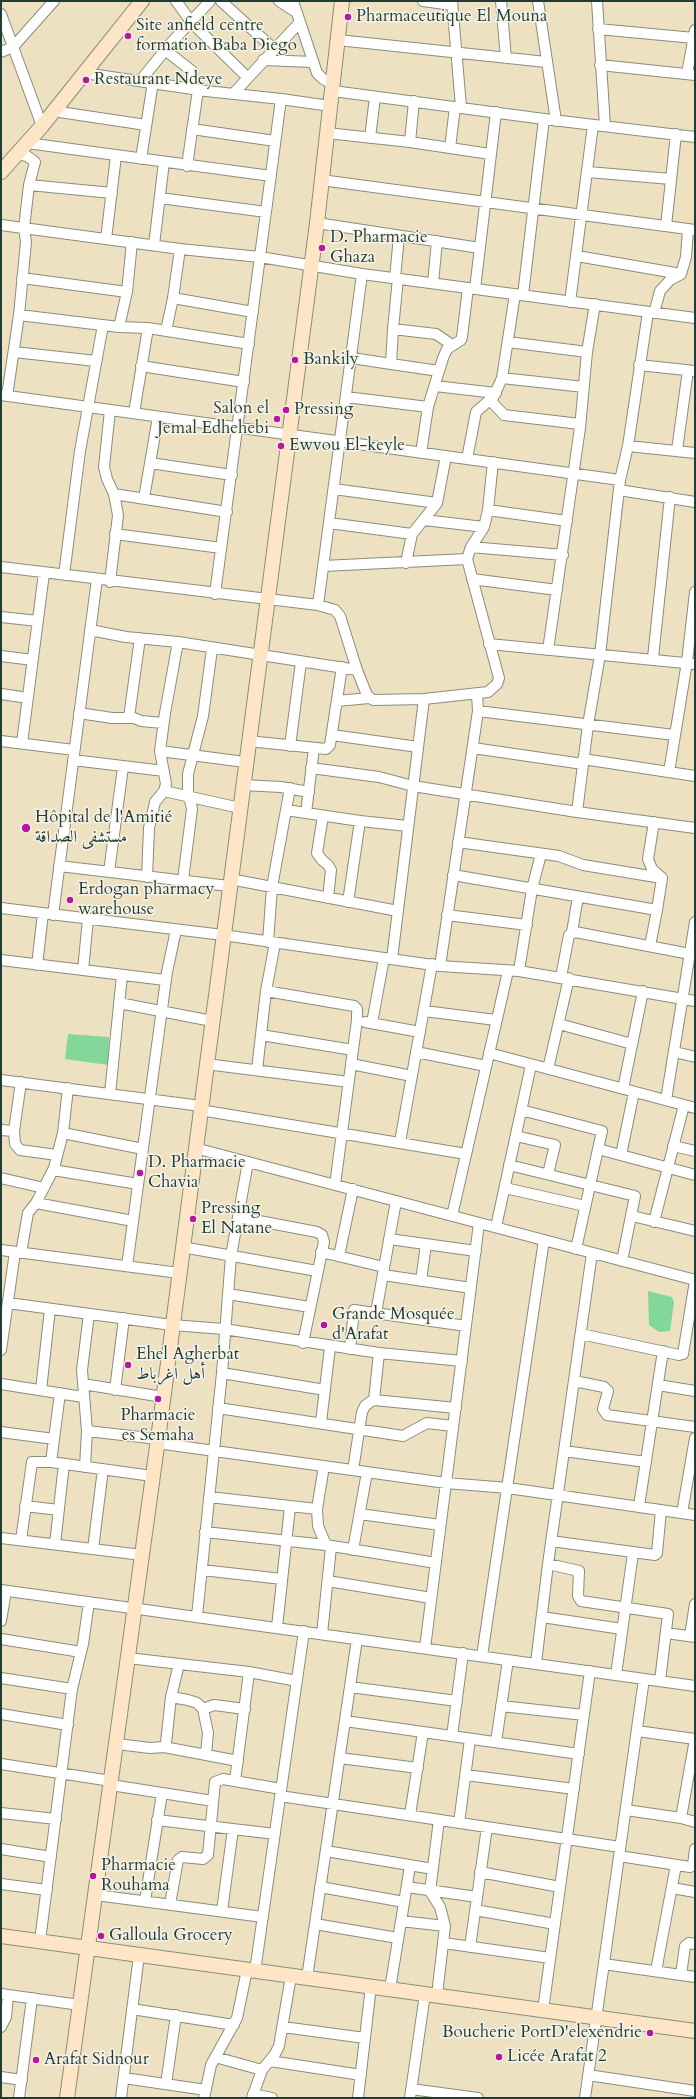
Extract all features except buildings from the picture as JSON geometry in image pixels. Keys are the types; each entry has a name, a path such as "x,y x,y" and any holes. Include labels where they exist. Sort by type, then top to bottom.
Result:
{"street":[{"path":"2,167 17,154 42,126 142,1"},
{"path":"176,1 191,21 247,77"},
{"path":"141,80 165,50 210,1"},
{"path":"221,1 274,49"},
{"path":"279,1 296,12"},
{"path":"294,1 296,12 313,62 321,77 333,88 375,97 496,112 544,120 695,136"},
{"path":"67,2098 117,1744 240,808 266,598 317,223 342,1"},
{"path":"423,1 452,3 458,107 450,148"},
{"path":"501,1 506,58"},
{"path":"538,1 556,121"},
{"path":"597,1 605,126"},
{"path":"1,52 13,47 49,4"},
{"path":"1,14 42,126"},
{"path":"234,94 247,77 300,22"},
{"path":"598,29 694,34 691,75 600,65"},
{"path":"338,40 546,62"},
{"path":"165,50 192,71 196,89 187,166"},
{"path":"264,60 313,62"},
{"path":"84,73 330,106"},
{"path":"141,159 153,82"},
{"path":"370,138 375,97"},
{"path":"215,594 281,99"},
{"path":"410,142 414,101"},
{"path":"53,111 146,125"},
{"path":"420,453 428,406 445,354 452,345 461,340 462,337 480,248 496,112"},
{"path":"467,459 476,412 493,397 502,378 508,342 519,295 534,209 544,120"},
{"path":"570,302 583,214 593,125"},
{"path":"192,129 275,141"},
{"path":"327,133 410,142 490,154"},
{"path":"666,226 676,134"},
{"path":"27,143 187,166 271,176"},
{"path":"17,154 27,156 35,162 29,185 24,228 26,242 19,315 14,352 4,396 574,473 695,502"},
{"path":"106,239 116,156"},
{"path":"154,245 164,162"},
{"path":"588,172 670,179"},
{"path":"321,180 485,201 534,209 583,214 692,230 681,274 670,280 660,291 651,312 640,365 628,446 620,485 600,654 588,725 576,812"},
{"path":"29,185 112,193"},
{"path":"160,198 266,212"},
{"path":"317,223 480,248"},
{"path":"1,225 180,249 260,257 362,274 695,318"},
{"path":"391,364 399,236"},
{"path":"433,283 437,241"},
{"path":"119,327 127,292 132,242"},
{"path":"166,331 173,298 180,249"},
{"path":"577,256 681,274"},
{"path":"318,605 362,274"},
{"path":"22,278 127,292"},
{"path":"173,298 253,312"},
{"path":"548,650 574,473 595,304"},
{"path":"19,315 119,327 148,328 249,344"},
{"path":"64,575 87,407 103,325"},
{"path":"134,414 148,328"},
{"path":"393,329 436,334 452,345"},
{"path":"508,342 588,352"},
{"path":"14,352 96,361"},
{"path":"352,358 439,371"},
{"path":"640,365 691,371 677,450"},
{"path":"141,366 244,382"},
{"path":"502,378 584,386"},
{"path":"435,386 493,397 504,415 580,424"},
{"path":"346,397 428,406"},
{"path":"110,410 104,467 107,479 114,494 118,515 110,582"},
{"path":"144,498 158,417"},
{"path":"628,446 695,452"},
{"path":"406,563 412,534 437,504 446,456"},
{"path":"337,701 369,698 379,701 424,699 477,694 488,692 497,684 499,678 467,559 471,547 484,526 488,510 493,462"},
{"path":"150,463 232,475"},
{"path":"334,489 437,504"},
{"path":"114,494 227,512"},
{"path":"653,658 670,497"},
{"path":"488,510 567,521"},
{"path":"424,520 484,526"},
{"path":"329,523 412,534"},
{"path":"115,534 221,548"},
{"path":"471,547 562,555"},
{"path":"323,566 467,559"},
{"path":"1,567 110,582 215,594 266,598 318,605 335,610 340,616 357,670 369,698"},
{"path":"22,743 44,573"},
{"path":"37,965 59,866 97,579"},
{"path":"472,579 557,590"},
{"path":"669,772 674,735 691,663 695,592"},
{"path":"1,617 38,621"},
{"path":"90,630 357,670"},
{"path":"129,717 140,638"},
{"path":"147,877 148,828 155,802 164,791 166,784 160,751 163,723 178,642"},
{"path":"489,644 653,658 691,663"},
{"path":"184,880 192,809 189,797 188,774 203,716 212,649"},
{"path":"1,656 33,660"},
{"path":"290,746 301,662"},
{"path":"248,740 326,749 330,746 342,667"},
{"path":"1,694 28,698"},
{"path":"400,1142 424,1010 447,916 478,711 477,694"},
{"path":"372,1023 398,912 424,699"},
{"path":"478,711 674,735"},
{"path":"79,713 112,718 129,717 163,723"},
{"path":"332,735 418,747"},
{"path":"1,741 22,743 123,767 164,770"},
{"path":"306,813 314,748"},
{"path":"472,748 695,776"},
{"path":"160,751 245,762"},
{"path":"109,872 123,767"},
{"path":"311,768 379,776 413,786 576,812 695,828"},
{"path":"242,785 290,788 309,792"},
{"path":"257,1070 271,943 272,887 290,788"},
{"path":"164,791 240,808"},
{"path":"286,810 360,821 408,826"},
{"path":"323,816 317,853 328,865 330,870 328,898"},
{"path":"348,902 360,821"},
{"path":"654,822 648,859 652,869 662,878"},
{"path":"458,842 559,856 583,865 662,878"},
{"path":"519,971 532,889 541,854"},
{"path":"59,866 147,877 272,887 398,912"},
{"path":"453,874 657,910"},
{"path":"650,946 662,878"},
{"path":"548,1069 559,1024 570,935 572,932 578,897"},
{"path":"1,908 223,935 271,943 436,965 519,971 565,977 695,1000"},
{"path":"447,916 526,925"},
{"path":"83,970 88,919"},
{"path":"666,1100 684,999 695,922"},
{"path":"127,1266 165,980 176,930"},
{"path":"572,932 690,954"},
{"path":"1,960 165,980"},
{"path":"452,1216 508,971"},
{"path":"110,1094 122,975"},
{"path":"266,991 354,1006 357,1012 335,1185"},
{"path":"622,1089 643,991"},
{"path":"119,1003 212,1021"},
{"path":"424,1010 496,1020"},
{"path":"357,1020 420,1032"},
{"path":"559,1024 632,1044"},
{"path":"261,1035 353,1050"},
{"path":"416,1052 486,1066"},
{"path":"675,1052 695,1058"},
{"path":"489,1053 695,1108"},
{"path":"206,1064 349,1082"},
{"path":"351,1064 412,1076"},
{"path":"496,1228 531,1064"},
{"path":"1,1080 150,1099 466,1154"},
{"path":"21,1082 14,1131 15,1144 20,1150 57,1155"},
{"path":"1,1350 18,1252 28,1213 36,1203 53,1170 63,1133 68,1088"},
{"path":"621,1155 634,1092"},
{"path":"654,1222 684,1105"},
{"path":"521,1110 600,1129 602,1133 576,1249"},
{"path":"1,1130 14,1131"},
{"path":"63,1133 143,1149"},
{"path":"516,1136 555,1145 548,1174"},
{"path":"673,1146 695,1152"},
{"path":"195,1148 695,1280 684,1351 680,1355 581,1334"},
{"path":"598,1149 695,1175"},
{"path":"197,1616 222,1373 224,1329 232,1256 248,1162"},
{"path":"510,1165 635,1196 622,1261"},
{"path":"53,1170 138,1184"},
{"path":"1,1178 44,1188"},
{"path":"505,1188 585,1206"},
{"path":"339,1256 353,1190"},
{"path":"376,1313 396,1201"},
{"path":"36,1203 134,1221"},
{"path":"238,1216 317,1232 322,1235 324,1242 316,1271 303,1343"},
{"path":"632,1216 695,1231"},
{"path":"424,1648 479,1223"},
{"path":"389,1239 476,1251"},
{"path":"482,1656 544,1240"},
{"path":"421,1281 426,1244"},
{"path":"182,1247 316,1271"},
{"path":"1,1250 179,1273"},
{"path":"321,1252 421,1281 471,1288"},
{"path":"536,1663 551,1541 592,1253"},
{"path":"228,1294 310,1307"},
{"path":"8,1303 172,1325 224,1329 303,1343 379,1354 462,1361"},
{"path":"41,1390 50,1309"},
{"path":"350,1349 354,1310 466,1326"},
{"path":"85,1467 87,1431 83,1397 82,1370 89,1314"},
{"path":"115,1390 124,1318"},
{"path":"321,1422 330,1347"},
{"path":"639,1506 663,1351"},
{"path":"374,1400 379,1354"},
{"path":"222,1373 325,1390"},
{"path":"574,1381 604,1387 608,1391 603,1409 607,1415 695,1427"},
{"path":"1,1384 83,1397"},
{"path":"83,1384 163,1397"},
{"path":"658,1385 695,1391"},
{"path":"51,1462 60,1393"},
{"path":"353,1470 359,1428 365,1406 374,1400 456,1408"},
{"path":"218,1408 321,1422 404,1436 427,1423 453,1426"},
{"path":"87,1431 214,1451 446,1483 508,1488 695,1514"},
{"path":"1,1432 54,1439"},
{"path":"682,1513 693,1465 695,1438"},
{"path":"564,1451 646,1462"},
{"path":"21,1540 32,1462 51,1462 152,1476"},
{"path":"55,1544 64,1464"},
{"path":"322,1634 328,1582 328,1546 318,1526 316,1516 324,1466"},
{"path":"93,1549 103,1469"},
{"path":"352,1550 367,1472"},
{"path":"209,1497 317,1509"},
{"path":"25,1506 59,1510"},
{"path":"277,1627 290,1507"},
{"path":"551,1541 633,1553 656,1554 661,1510"},
{"path":"360,1514 440,1526"},
{"path":"206,1532 287,1540 436,1563"},
{"path":"1,1538 142,1556"},
{"path":"616,1675 633,1553"},
{"path":"548,1564 579,1571 578,1596 581,1601 668,1614 660,1681"},
{"path":"202,1570 282,1579"},
{"path":"328,1582 431,1598"},
{"path":"1,1621 4,1590 695,1686"},
{"path":"40,1941 72,1689 81,1652 89,1602"},
{"path":"666,1633 693,1637 695,1604"},
{"path":"542,1617 622,1629"},
{"path":"124,2078 166,2084 205,2094 215,2057 234,2025 251,1970 263,1917 304,1631"},
{"path":"1,1639 81,1652"},
{"path":"307,1978 358,1639"},
{"path":"452,1736 463,1653"},
{"path":"128,1658 249,1672 297,1681"},
{"path":"496,1742 508,1660"},
{"path":"164,1747 166,1743 171,1697 179,1664"},
{"path":"543,2010 590,1671"},
{"path":"236,1781 249,1672"},
{"path":"1,1678 72,1689"},
{"path":"585,2098 644,1679"},
{"path":"350,1687 457,1701"},
{"path":"171,1697 197,1703 203,1709 208,1733 206,1754"},
{"path":"203,1709 214,1705 244,1709"},
{"path":"501,1706 584,1715"},
{"path":"1,1714 68,1725"},
{"path":"345,1721 578,1754"},
{"path":"637,1731 695,1739 681,1818"},
{"path":"410,1816 423,1732"},
{"path":"459,1823 470,1739"},
{"path":"117,1744 150,1748 164,1747 238,1761"},
{"path":"340,1758 418,1768"},
{"path":"1,1764 61,1773 162,1793 213,1801"},
{"path":"466,1775 574,1789"},
{"path":"170,1904 178,1860 182,1858 206,1858 208,1855 215,1782 223,1779 333,1804 567,1839 676,1865 690,1867 693,1865 695,1849"},
{"path":"145,1901 162,1793"},
{"path":"626,1810 681,1818 695,1822"},
{"path":"1,1813 56,1819"},
{"path":"158,1820 210,1825 275,1834"},
{"path":"439,1820 430,1891 440,1908 445,1926 444,1943 431,1995 411,2093 478,2098"},
{"path":"470,1947 487,1827"},
{"path":"222,1911 233,1829"},
{"path":"1,1849 51,1857"},
{"path":"326,1851 433,1869"},
{"path":"656,1971 676,1865"},
{"path":"390,1989 410,1866"},
{"path":"480,1872 560,1887"},
{"path":"1,1884 47,1890"},
{"path":"320,1887 404,1902"},
{"path":"407,1887 477,1898"},
{"path":"672,1888 695,1892"},
{"path":"96,1895 263,1917"},
{"path":"475,1910 555,1924"},
{"path":"401,1921 445,1926"},
{"path":"315,1924 398,1938"},
{"path":"1,1936 695,2031"},
{"path":"444,1943 550,1958"},
{"path":"682,1975 686,1946 689,1943 695,1944"},
{"path":"121,2098 139,1955"},
{"path":"604,1964 695,1977"},
{"path":"272,2098 253,2096 262,2070 270,2061 279,2046 291,1976"},
{"path":"358,2098 371,1986"},
{"path":"1,2027 6,2017 5,1995 80,2005"},
{"path":"19,2098 32,1998"},
{"path":"132,2009 234,2025"},
{"path":"166,2084 176,2015"},
{"path":"283,2027 365,2038"},
{"path":"215,2057 262,2070"},
{"path":"270,2061 361,2075"},
{"path":"588,2075 695,2091"},
{"path":"1,2077 22,2080"}],"green space":[{"path":"68,1034 109,1037 108,1065 65,1059"},
{"path":"648,1291 672,1297 674,1302 670,1331 659,1332 649,1325"}],"place":[{"name":"Pharmaceutique El Mouna","path":"348,17"},
{"name":"Site anfield centre formation Baba Diego","path":"128,36"},
{"name":"Restaurant Ndeye","path":"86,80"},
{"name":"D. Pharmacie Ghaza","path":"322,248"},
{"name":"Bankily","path":"295,360"},
{"name":"Pressing","path":"286,410"},
{"name":"Salon el Jemal Edhehebi","path":"277,419"},
{"name":"Ewvou El-keyle","path":"281,446"},
{"name":"Hôpital de l'Amitié مستشفى الصداقة","path":"26,828"},
{"name":"Erdogan pharmacy warehouse","path":"70,900"},
{"name":"D. Pharmacie Chavia","path":"140,1173"},
{"name":"Pressing El Natane","path":"193,1219"},
{"name":"Grande Mosquée d'Arafat","path":"324,1325"},
{"name":"Ehel Agherbat أهل اغرباط","path":"128,1365"},
{"name":"Pharmacie es Semaha","path":"158,1399"},
{"name":"Pharmacie Rouhama","path":"93,1876"},
{"name":"Galloula Grocery","path":"101,1936"},
{"name":"Boucherie PortD'elexendrie","path":"650,2033"},
{"name":"Licée Arafat 2","path":"499,2057"},
{"name":"Arafat Sidnour","path":"36,2060"}]}
